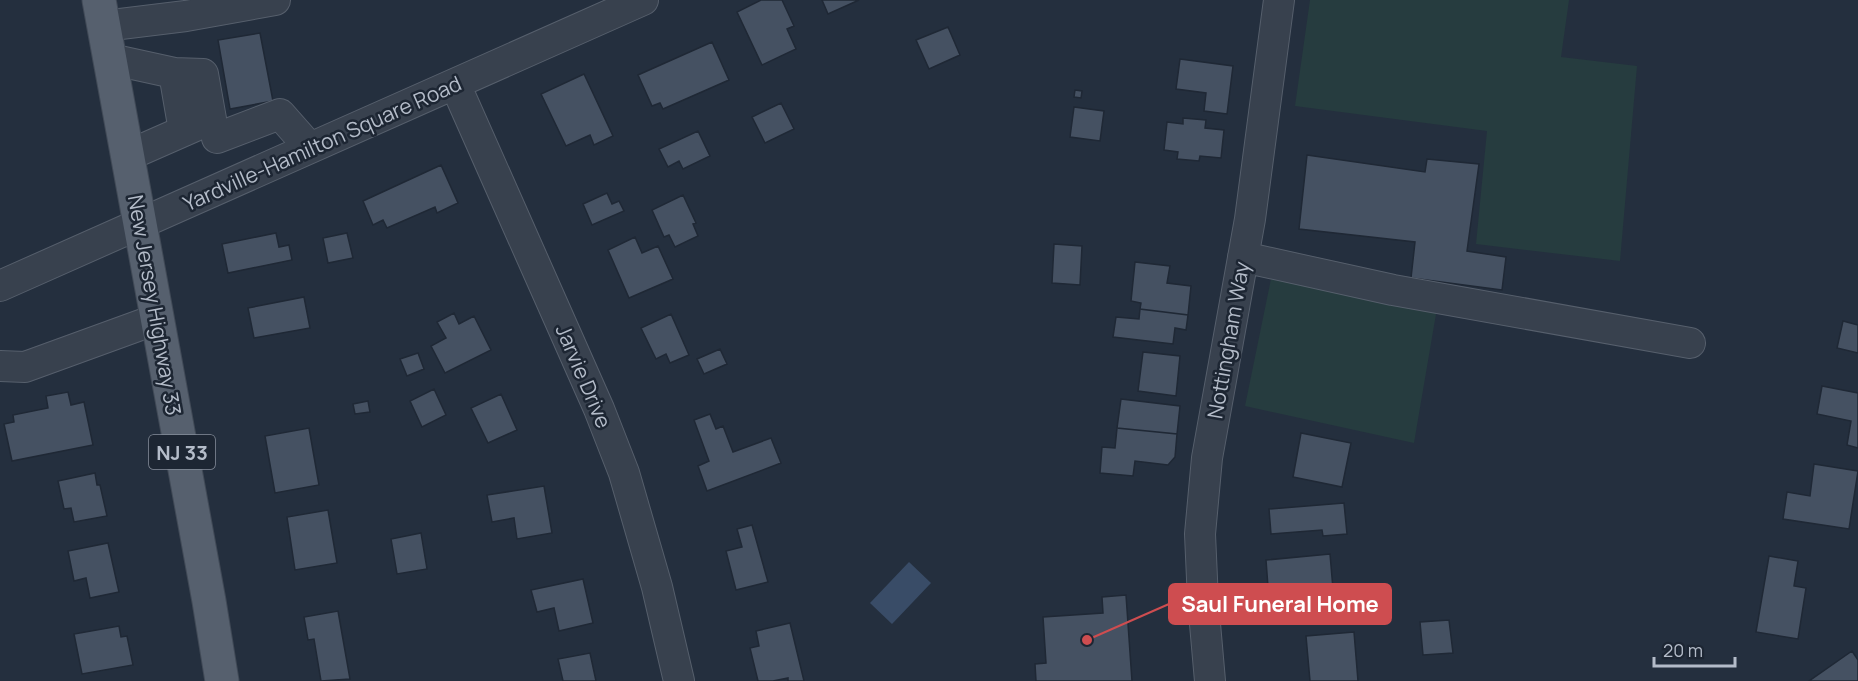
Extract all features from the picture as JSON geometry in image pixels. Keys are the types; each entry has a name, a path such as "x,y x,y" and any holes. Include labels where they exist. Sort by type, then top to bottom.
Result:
{"main road":[{"name":"New Jersey Highway 33","path":"101,13 222,681"}],"street":[{"path":"101,13 186,16 275,0"},
{"name":"Yardville-Hamilton Square Road","path":"0,286 643,0"},
{"name":"Nottingham Way","path":"1210,681 1200,534 1207,458 1250,219 1279,0"},
{"path":"110,59 174,73 203,74 214,128 231,184"},
{"path":"174,73 184,131"},
{"name":"Jarvie Drive","path":"455,84 599,409 624,473 657,587 679,681"},
{"path":"128,156 184,131 214,128 280,114 310,148"},
{"path":"1243,257 1393,290 1690,343"},
{"path":"0,366 25,367 157,319"}],"green space":[{"path":"1310,0 1569,0 1561,57 1637,66 1620,261 1476,244 1487,131 1295,106"},
{"path":"1272,274 1437,308 1414,443 1245,406"}],"water":[{"path":"909,562 931,583 892,624 870,603"}],"building":[{"path":"761,0 782,0 794,26 787,29 796,49 762,65 737,12"},
{"path":"822,0 859,0 828,14"},
{"path":"948,27 960,55 929,69 916,40"},
{"path":"260,33 273,101 230,109 218,40"},
{"path":"712,42 729,80 663,109 660,103 652,106 638,75"},
{"path":"1180,59 1233,66 1227,114 1204,111 1206,93 1176,89"},
{"path":"584,74 613,136 594,145 590,135 566,146 541,94"},
{"path":"1075,90 1082,91 1081,98 1074,97"},
{"path":"781,103 794,129 765,143 752,117"},
{"path":"1074,107 1104,111 1100,141 1070,137"},
{"path":"1183,118 1206,120 1205,128 1224,130 1221,158 1200,156 1199,161 1177,159 1178,152 1164,150 1167,122 1183,124"},
{"path":"698,131 710,156 683,169 679,161 668,167 659,149"},
{"path":"1307,155 1425,172 1427,159 1479,164 1467,251 1506,257 1502,290 1411,278 1415,242 1299,229"},
{"path":"441,165 458,203 437,213 435,207 387,228 383,220 373,225 363,201"},
{"path":"607,193 612,204 619,201 624,211 592,225 583,204"},
{"path":"683,195 696,223 693,224 698,236 675,247 669,235 664,237 652,210"},
{"path":"276,233 279,247 289,245 292,260 228,273 222,244"},
{"path":"347,233 353,258 328,263 323,238"},
{"path":"635,237 642,253 658,246 673,279 629,298 608,250"},
{"path":"1054,244 1082,246 1080,285 1052,283"},
{"path":"1135,262 1170,266 1167,283 1191,286 1188,315 1140,309 1141,303 1131,301"},
{"path":"304,297 310,328 254,338 248,308"},
{"path":"1140,309 1188,315 1186,330 1175,328 1173,344 1113,337 1116,317 1139,319"},
{"path":"454,313 459,324 474,316 491,350 445,373 431,346 446,338 437,322"},
{"path":"671,314 689,355 670,363 666,354 656,359 641,328"},
{"path":"1843,321 1858,325 1858,353 1837,348"},
{"path":"720,349 727,364 704,374 697,359"},
{"path":"1143,352 1180,356 1176,396 1138,391"},
{"path":"418,353 424,369 407,376 400,359"},
{"path":"1822,386 1858,393 1858,448 1847,445 1851,421 1817,414"},
{"path":"434,389 446,415 422,427 410,401"},
{"path":"68,392 71,405 84,402 93,445 12,461 4,424 14,422 13,415 48,408 46,396"},
{"path":"501,394 517,430 488,443 471,408"},
{"path":"1121,399 1180,406 1177,434 1117,428"},
{"path":"368,401 370,412 355,414 353,404"},
{"path":"710,414 716,429 723,426 733,452 771,438 781,463 707,491 698,466 709,461 694,420"},
{"path":"309,428 319,485 275,493 265,436"},
{"path":"1117,428 1177,434 1175,457 1168,465 1135,461 1133,476 1100,473 1102,447 1115,448"},
{"path":"1301,433 1351,443 1342,487 1293,477"},
{"path":"1814,464 1858,471 1849,529 1783,519 1787,492 1810,496"},
{"path":"95,473 107,516 74,522 71,508 64,509 58,481"},
{"path":"544,486 552,533 517,539 514,518 492,522 487,495"},
{"path":"1344,503 1347,534 1323,536 1322,530 1271,534 1269,509"},
{"path":"328,510 337,563 295,570 287,517"},
{"path":"752,525 768,582 736,590 726,551 742,547 737,529"},
{"path":"421,533 427,569 397,574 391,539"},
{"path":"108,543 119,592 90,598 86,578 74,581 68,551"},
{"path":"1330,554 1333,589 1302,592 1304,610 1277,612 1275,586 1268,587 1266,560"},
{"path":"1769,556 1798,561 1794,586 1806,588 1798,639 1756,632"},
{"path":"583,579 593,623 559,631 554,608 537,612 531,590"},
{"path":"1126,595 1132,681 1036,681 1035,664 1046,663 1043,617 1103,613 1102,597"},
{"path":"338,611 350,679 321,681 314,639 308,640 304,617"},
{"path":"1449,620 1453,653 1423,655 1420,622"},
{"path":"790,623 804,681 788,681 788,678 758,681 750,648 759,646 756,631"},
{"path":"119,626 121,637 127,636 133,665 82,674 74,634"},
{"path":"1354,632 1358,681 1310,681 1306,636"},
{"path":"1852,651 1858,660 1858,681 1809,681"},
{"path":"590,653 596,681 563,681 558,659"}],"place":[{"name":"Saul Funeral Home","path":"1087,640"}]}
